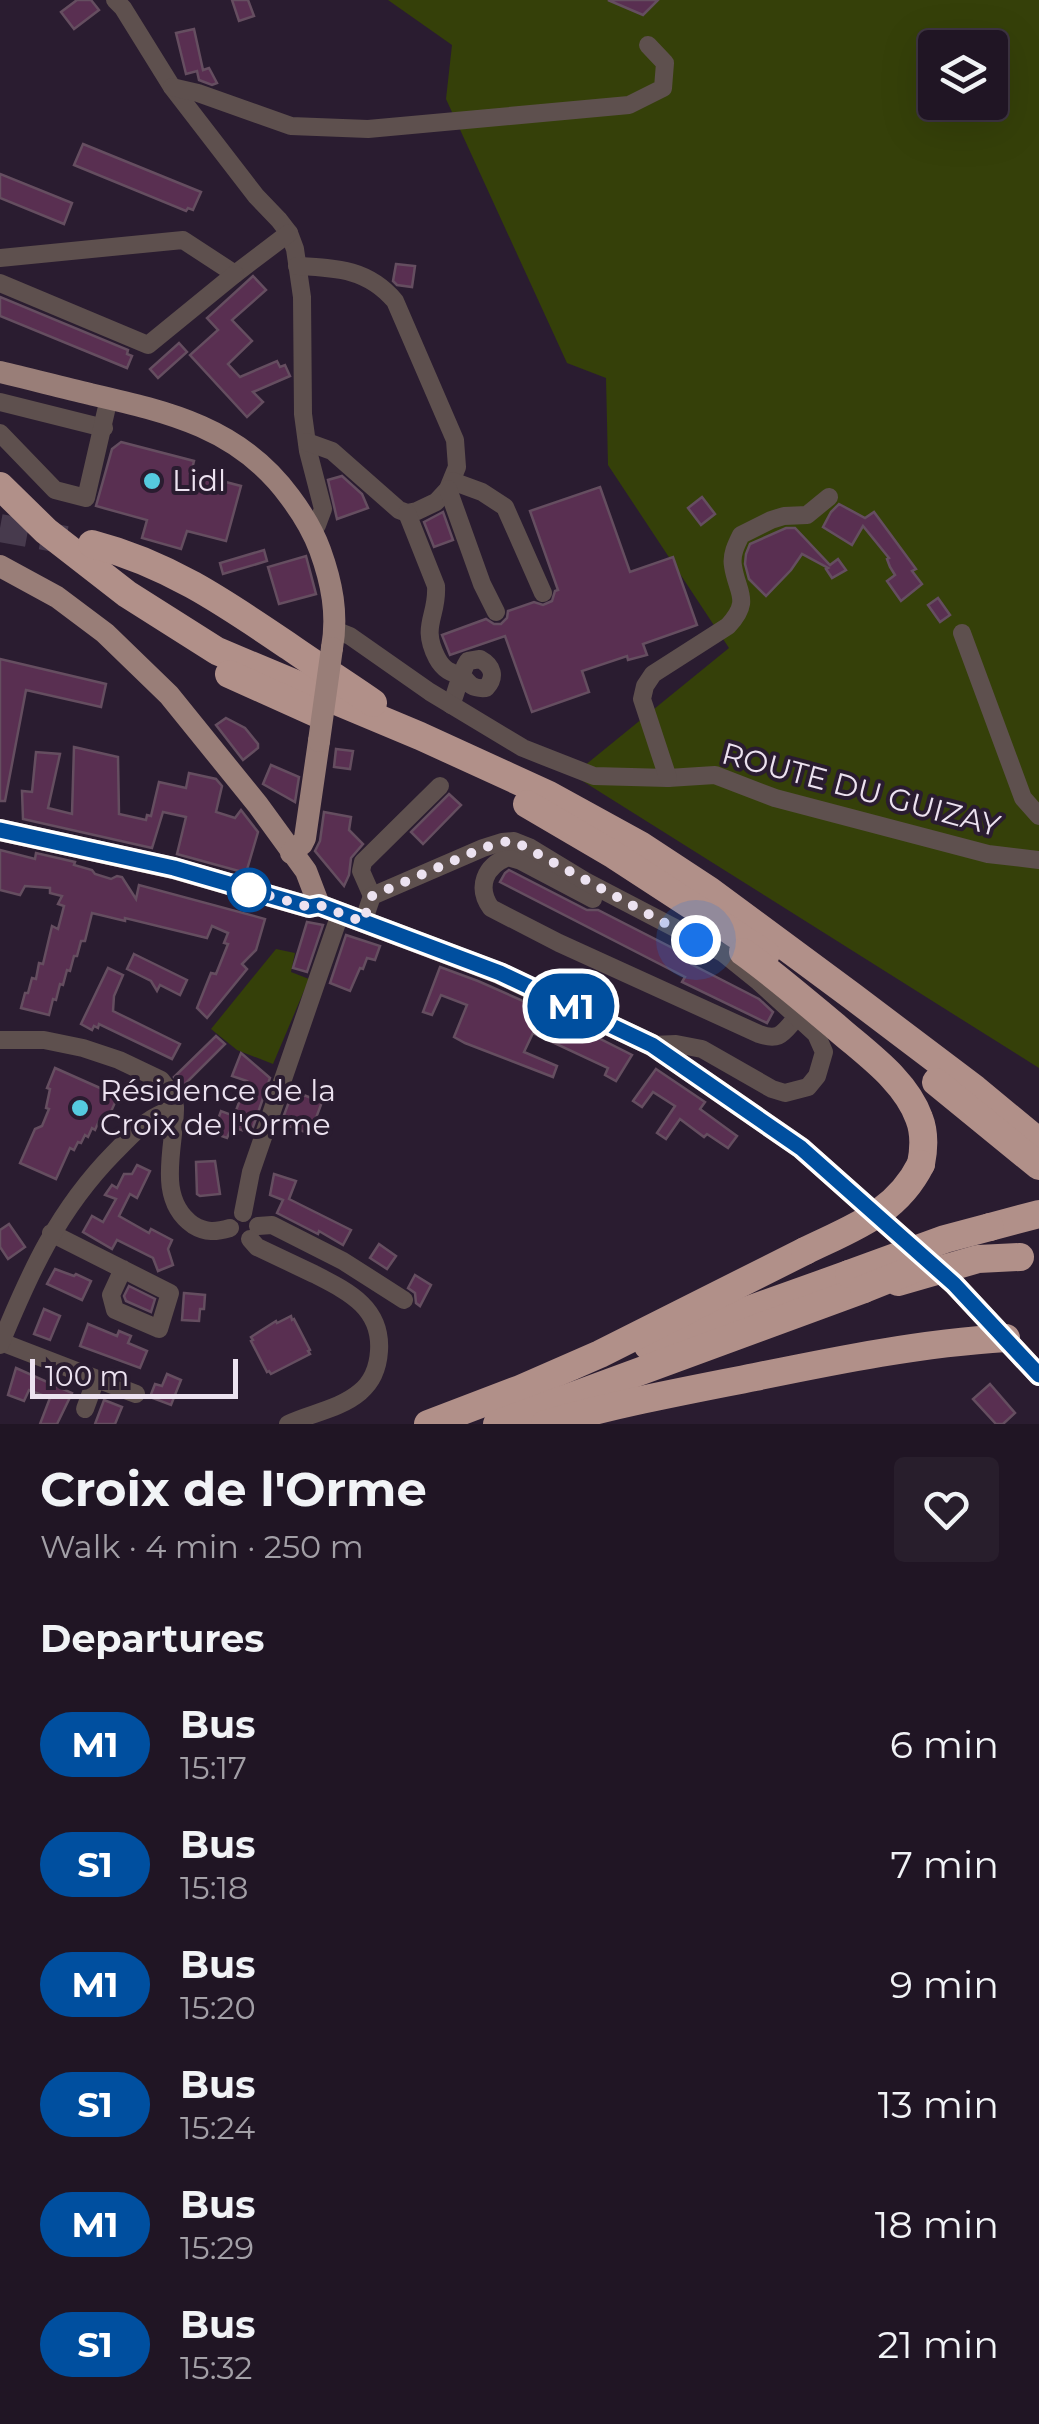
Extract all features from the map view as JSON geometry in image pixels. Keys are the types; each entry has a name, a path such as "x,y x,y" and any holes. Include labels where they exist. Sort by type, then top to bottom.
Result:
{"highway":[{"path":"0,486 46,532 126,594 217,651 550,794 640,845 710,891 852,996 1039,1142"},
{"path":"0,512 116,606 209,664 263,691 462,773 543,812 614,855 864,1021 1039,1166"},
{"path":"92,544 169,571 221,600 420,736"},
{"path":"428,1424 600,1354 872,1218 910,1184 920,1164 924,1151 920,1118 898,1084 788,986 614,855"},
{"path":"1013,1246 1039,1214"},
{"path":"520,1389 863,1283 894,1283 978,1258 1013,1246 1039,1229"},
{"path":"497,1424 863,1283 945,1239 1013,1246"},
{"path":"545,1424 605,1407 822,1364 944,1343 1006,1338"}],"main road":[{"path":"0,372 190,421 240,446 278,481 312,530 331,583 334,639 305,838 291,853"},
{"path":"0,566 56,597 105,633 170,695 258,805 330,910"},
{"path":"0,830 174,868 330,910 500,973 652,1045 801,1148 954,1284 1039,1375"}],"street":[{"path":"115,0 124,8 172,87 256,196 280,220 295,249 302,297 302,414 322,509 312,530"},
{"path":"172,87 291,126 368,129 629,106 663,88 665,64 648,44"},
{"path":"0,283 148,346 288,233"},
{"path":"0,258 183,240 235,274"},
{"path":"297,266 388,276"},
{"path":"307,442 332,451 407,513 436,502 450,485 457,467 454,440 394,301 385,290 359,274"},
{"path":"0,433 55,490 86,498 109,398"},
{"path":"0,402 104,428"},
{"path":"450,485 482,492 505,507 524,541 543,593"},
{"path":"450,485 482,584 496,612"},
{"path":"668,778 642,699 645,686 653,674 736,618 742,594 732,555 741,535 771,520 807,514 829,497"},
{"path":"407,513 436,586 428,632 430,643 440,664 450,674 462,675 451,705"},
{"path":"962,634 1022,798 1039,816"},
{"name":"ROUTE DU GUIZAY","path":"334,639 350,636 451,705 523,748 594,776 715,775 775,798 970,850 1039,860"},
{"path":"363,922 372,896 361,871 363,862 440,786"},
{"path":"0,822 172,859 289,893 330,910 251,1172 245,1227 257,1247 355,1297 374,1318 380,1354 374,1376 359,1392 342,1404 288,1424"},
{"path":"372,896 483,848 514,841 724,953 798,1016 816,1034 824,1052 817,1076 808,1088 785,1093 702,1049 652,1045"},
{"path":"656,919 637,922 508,857 494,864 482,890 491,908 559,944 759,1034 777,1037 798,1016"},
{"path":"0,1040 44,1040 84,1048 162,1080 173,1096 175,1108 169,1182 183,1218 201,1230 215,1232 272,1225 343,1261 404,1300"},
{"path":"136,1394 0,1344 51,1233 88,1179 150,1117 175,1108"},
{"path":"51,1233 122,1269"},
{"path":"85,1409 96,1379"}],"green space":[{"path":"388,0 1039,0 1039,1068 573,775 729,648 608,465 606,378 567,363 446,99 452,45"},
{"path":"276,949 295,953 291,972 309,979 273,1064 237,1050 211,1029"}],"building":[{"path":"77,0 91,0 99,10 74,29 61,12"},
{"path":"232,0 248,0 254,16 239,21"},
{"path":"608,0 658,0 643,15"},
{"path":"194,29 203,70 209,68 217,83 212,85 199,80 197,71 186,74 176,33"},
{"path":"83,144 201,192 193,210 186,211 74,165"},
{"path":"0,174 72,203 64,224 0,198"},
{"path":"396,264 415,266 412,287 393,281"},
{"path":"253,276 266,290 232,320 252,341 228,364 240,377 277,361 280,367 285,365 290,376 253,392 263,402 247,417 190,355 218,330 207,318"},
{"path":"0,297 128,350 127,354 132,356 127,368 0,316"},
{"path":"179,343 187,352 158,378 150,369"},
{"path":"121,442 194,461 191,473 241,486 226,541 187,531 181,549 142,538 147,520 96,506 112,449"},
{"path":"342,476 362,494 368,508 337,519 328,480"},
{"path":"600,487 630,572 673,557 697,625 643,644 647,655 628,660 627,656 582,671 589,692 532,712 505,636 450,655 442,635 486,619 501,624 508,611 534,602 543,605 552,601 558,590 530,511"},
{"path":"702,497 715,514 701,525 688,508"},
{"path":"839,504 865,518 874,512 916,569 912,571 922,584 901,601 887,581 895,575 889,558 863,526 852,545 823,527"},
{"path":"443,512 453,540 434,547 424,522"},
{"path":"786,528 795,528 830,565 838,559 846,570 832,578 828,568 802,554 766,596 749,579 746,554 750,544"},
{"path":"264,550 267,561 223,574 220,563"},
{"path":"306,556 316,594 279,604 268,567"},
{"path":"938,598 950,615 940,622 928,605"},
{"path":"0,659 106,684 101,707 26,690 5,801 0,801"},
{"path":"226,718 245,728 258,744 243,760 216,725"},
{"path":"74,747 118,757 119,814 146,820 147,815 151,816 159,782 186,788 189,773 216,779 222,786 216,812 235,818 241,810 258,832 246,873 177,854 186,817 163,812 152,848 23,819 22,791 32,792 36,752 60,754 48,808 72,814"},
{"path":"336,749 353,751 350,769 334,767"},
{"path":"271,765 299,777 295,802 263,784"},
{"path":"449,794 461,805 423,844 411,832"},
{"path":"324,812 351,817 349,830 363,844 351,858 344,886 315,851"},
{"path":"0,850 35,859 36,853 75,862 74,865 111,879 122,877 136,899 139,885 265,919 256,950 242,964 247,969 207,1018 197,1008 211,973 216,974 228,944 224,943 228,933 212,926 207,938 92,913 85,941 81,941 70,971 60,984 49,1015 21,1008 32,978 36,979 39,963 43,964 52,926 58,929 64,906 58,904 62,896 50,893 50,888 25,886 20,895 0,890"},
{"path":"509,870 694,959 691,964 759,999 773,1012 767,1023 682,982 685,977 500,882"},
{"path":"307,922 323,925 307,972 293,968"},
{"path":"346,935 380,946 375,960 367,958 363,969 360,968 350,991 330,983"},
{"path":"134,954 187,980 180,995 160,985 157,991 151,981 127,969"},
{"path":"440,967 539,1008 632,1055 616,1081 605,1075 608,1068 533,1033 524,1052 557,1066 553,1077 465,1043 454,1037 467,1005 441,995 432,1015 423,1012"},
{"path":"108,968 123,975 114,996 113,1011 180,1044 172,1059 99,1024 92,1030 81,1024"},
{"path":"216,1036 225,1044 183,1086 174,1077"},
{"path":"241,1053 270,1078 251,1133 232,1127 227,1138 213,1133 221,1111 234,1116 247,1081 232,1076"},
{"name":"Résidence de la Croix de l'Orme","path":"55,1068 118,1096 109,1116 106,1114 74,1150 70,1148 56,1179 20,1163 49,1109 47,1088"},
{"path":"656,1069 705,1102 700,1109 737,1136 728,1148 680,1119 666,1139 657,1133 675,1106 653,1092 642,1107 633,1101"},
{"path":"293,1091 322,1102 310,1134 281,1123"},
{"path":"215,1161 220,1194 200,1196 196,1162"},
{"path":"137,1165 150,1171 137,1198 130,1194 119,1216 149,1233 151,1229 172,1240 168,1249 173,1265 158,1271 153,1258 117,1240 112,1249 83,1232 92,1216 103,1222 116,1199 105,1195 112,1185 117,1188 124,1174 132,1174"},
{"path":"274,1174 296,1181 289,1199 351,1230 343,1245 277,1213 283,1200 270,1195"},
{"path":"9,1224 25,1247 8,1259 0,1247 0,1230"},
{"path":"379,1244 396,1256 387,1269 370,1258"},
{"path":"55,1269 91,1281 82,1300 47,1284"},
{"path":"415,1275 431,1285 420,1306 415,1293 408,1288"},
{"path":"129,1286 155,1299 151,1312 126,1301"},
{"path":"184,1293 205,1295 199,1321 182,1320"},
{"path":"44,1309 60,1316 50,1340 34,1334"},
{"path":"291,1316 310,1354 271,1374 251,1337"},
{"path":"88,1324 117,1336 119,1331 131,1336 128,1343 147,1351 140,1368 80,1346"},
{"path":"16,1368 72,1393 57,1424 40,1424 50,1398 29,1390 24,1401 8,1395"},
{"path":"167,1374 181,1380 171,1405 150,1397 155,1384 162,1386"},
{"path":"990,1384 1015,1413 1003,1424 996,1424 973,1399"},
{"path":"104,1400 122,1407 115,1424 95,1424"}],"tunnel":[{"path":"0,528 66,540"}],"bus line":[{"name":"M1","path":"0,830 174,868 309,907 319,905 500,973 652,1045 801,1148 954,1284 1039,1375"}],"place":[{"name":"Lidl","path":"152,481"},
{"name":"Résidence de la Croix de l'Orme","path":"80,1108"}],"route":[{"path":"249,890 242,888 309,907 319,905 363,922 372,896 483,848 514,841 696,940"}]}
